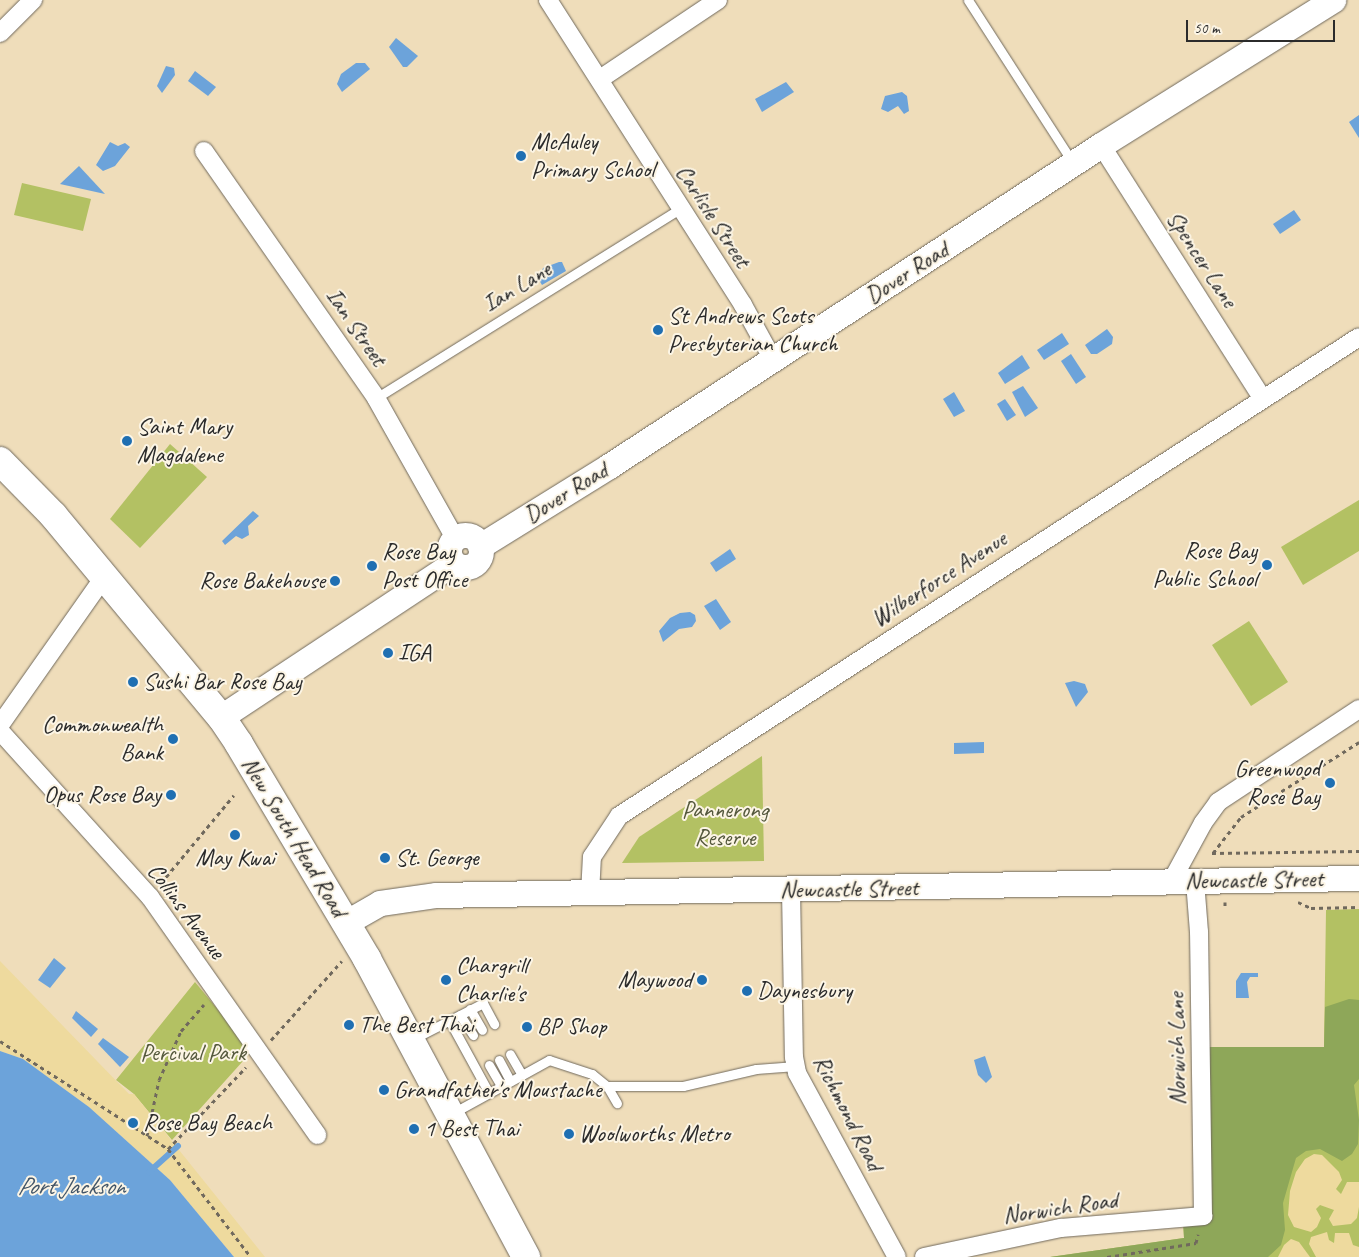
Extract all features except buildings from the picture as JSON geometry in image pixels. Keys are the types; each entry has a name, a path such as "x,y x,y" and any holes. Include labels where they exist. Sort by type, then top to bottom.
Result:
{"main road":[{"name":"New South Head Road","path":"0,461 30,488 221,717 345,923 451,1114 526,1257"}],"street":[{"path":"0,33 33,0"},
{"name":"Carlisle Street","path":"548,0 600,78 680,209 743,306 772,358"},
{"path":"600,78 718,0"},
{"name":"Dover Road","path":"480,546 601,472 772,358 924,262 1101,145 1333,0"},
{"name":"Spencer Lane","path":"1101,145 1262,398"},
{"name":"Ian Street","path":"204,151 376,398 456,538"},
{"name":"Wilberforce Avenue","path":"590,894 592,856 619,816 1262,398 1359,337"},
{"path":"470,536 480,546 479,558 473,565 463,567 454,563 449,553 456,538 470,536"},
{"path":"221,717 454,563"},
{"path":"0,726 104,577"},
{"path":"1183,882 1185,854 1218,802 1359,709"},
{"name":"Collins Avenue","path":"0,731 150,897 317,1134"},
{"name":"Newcastle Street","path":"345,923 380,903 415,896 1359,878"},
{"name":"Norwich Lane","path":"1183,882 1199,932 1203,1216"},
{"name":"Richmond Road","path":"791,890 796,1066 897,1257"},
{"name":"Norwich Road","path":"924,1257 1061,1228 1203,1216"}],"lane":[{"path":"968,0 1073,163"},
{"name":"Ian Lane","path":"376,398 680,209"},
{"path":"410,1040 482,1003 494,1024"},
{"path":"470,1009 482,1030"},
{"path":"460,1014 472,1035"},
{"path":"449,1020 489,1093"},
{"path":"510,1054 522,1075"},
{"path":"499,1060 510,1081"},
{"path":"451,1114 549,1060 592,1074 608,1086 617,1103"},
{"path":"489,1065 501,1086"},
{"path":"608,1086 683,1086 756,1069 796,1066"}],"path":[{"path":"1213,853 1241,817 1359,742"},
{"path":"150,897 234,795"},
{"path":"1185,854 1359,851"},
{"path":"336,967 344,960"},
{"path":"147,1136 159,1080 181,1031 216,991"},
{"path":"0,1041 168,1149 251,1257"},
{"path":"168,1149 175,1142"},
{"path":"1107,1257 1196,1243 1203,1216"}],"green space":[{"path":"22,183 91,199 83,231 14,215"},
{"path":"170,444 207,477 140,548 110,519"},
{"path":"1359,500 1359,551 1303,585 1281,547"},
{"path":"1249,621 1288,682 1251,706 1212,645"},
{"name":"Pannerong Reserve","path":"762,756 764,861 622,863 639,837"},
{"path":"1359,909 1359,1257 1050,1257 1184,1238 1183,1220 1210,1223 1205,1047 1324,1047 1326,910"},
{"name":"Percival Park","path":"195,982 252,1051 172,1140 134,1094 116,1080"},
{"path":"1349,999 1359,1000 1359,1079 1354,1085 1359,1120 1358,1144 1352,1154 1342,1161 1320,1149 1306,1151 1296,1158 1283,1203 1285,1230 1281,1245 1268,1257 1050,1257 1184,1238 1183,1220 1210,1223 1205,1047 1324,1047 1325,1007"}],"sand":[{"name":"Rose Bay Beach","path":"0,961 129,1094 134,1094 265,1257 234,1257 170,1180 89,1107 23,1059 0,1051"},
{"path":"1314,1154 1322,1155 1339,1172 1342,1180 1336,1189 1341,1194 1347,1182 1359,1182 1357,1218 1351,1224 1333,1226 1329,1219 1334,1210 1320,1205 1316,1209 1321,1218 1317,1227 1311,1232 1294,1227 1288,1215 1290,1191 1296,1172 1305,1159"},
{"path":"1327,1232 1329,1240 1334,1243 1335,1233 1349,1233 1353,1245 1359,1247 1359,1257 1316,1257 1309,1244 1311,1237"},
{"path":"1291,1239 1299,1242 1310,1257 1278,1257 1284,1245"}],"water":[{"path":"396,38 418,56 407,67 403,67 389,47"},
{"path":"356,63 365,63 370,69 342,92 337,84 341,74"},
{"path":"166,66 174,68 175,75 162,93 157,86"},
{"path":"195,71 216,87 208,96 188,81"},
{"path":"786,82 794,92 762,112 755,99"},
{"path":"902,92 907,96 909,111 904,114 898,106 888,112 881,109 885,96"},
{"path":"1359,115 1359,138 1349,122"},
{"path":"110,142 118,146 125,143 130,147 115,166 103,171 96,165"},
{"path":"79,166 105,194 60,184"},
{"path":"1294,210 1301,220 1280,234 1273,224"},
{"path":"562,262 566,271 542,285 539,280 543,268"},
{"path":"1107,329 1113,337 1112,344 1097,354 1091,354 1085,345"},
{"path":"1062,333 1069,344 1044,360 1037,350"},
{"path":"1071,354 1086,377 1076,384 1061,361"},
{"path":"1022,355 1030,368 1005,384 998,373"},
{"path":"1023,386 1038,408 1025,417 1012,392"},
{"path":"954,392 965,411 954,417 943,399"},
{"path":"1005,399 1016,415 1007,421 997,404"},
{"path":"253,511 259,516 248,526 249,535 242,539 236,536 225,545 222,541"},
{"path":"730,549 736,559 716,572 710,563"},
{"path":"716,599 731,622 720,630 704,606"},
{"path":"690,612 695,615 696,621 692,627 679,629 663,642 659,631 670,618 680,613"},
{"path":"1074,681 1085,684 1088,692 1076,707 1065,683"},
{"path":"984,742 984,753 954,754 954,743"},
{"path":"54,958 66,968 50,988 38,980"},
{"path":"1241,973 1258,973 1258,977 1250,977 1247,982 1249,998 1236,998 1236,981"},
{"path":"76,1011 98,1029 91,1037 72,1018"},
{"path":"103,1038 129,1057 120,1067 98,1044"},
{"name":"Port Jackson","path":"0,1051 23,1059 89,1107 170,1180 234,1257 0,1257"},
{"path":"985,1056 992,1077 986,1083 978,1075 974,1060"}],"waterway":[{"path":"149,1172 178,1146"}],"place":[{"name":"McAuley Primary School","path":"521,156"},
{"name":"St Andrews Scots Presbyterian Church","path":"658,330"},
{"name":"Saint Mary Magdalene","path":"127,441"},
{"name":"Rose Bay Public School","path":"1267,565"},
{"name":"Rose Bay Post Office","path":"372,566"},
{"name":"Rose Bakehouse","path":"335,581"},
{"name":"IGA","path":"388,653"},
{"name":"Sushi Bar Rose Bay","path":"133,682"},
{"name":"Commonwealth Bank","path":"173,739"},
{"name":"Greenwood Rose Bay","path":"1330,783"},
{"name":"Opus Rose Bay","path":"171,795"},
{"name":"May Kwai","path":"235,835"},
{"name":"St. George","path":"385,858"},
{"name":"Chargrill Charlie's","path":"446,980"},
{"name":"Maywood","path":"702,980"},
{"name":"Daynesbury","path":"747,991"},
{"name":"The Best Thai","path":"349,1025"},
{"name":"BP Shop","path":"527,1027"},
{"name":"Grandfather's Moustache","path":"384,1090"},
{"name":"Rose Bay Beach","path":"133,1123"},
{"name":"1 Best Thai","path":"414,1129"},
{"name":"Woolworths Metro","path":"569,1134"}]}
